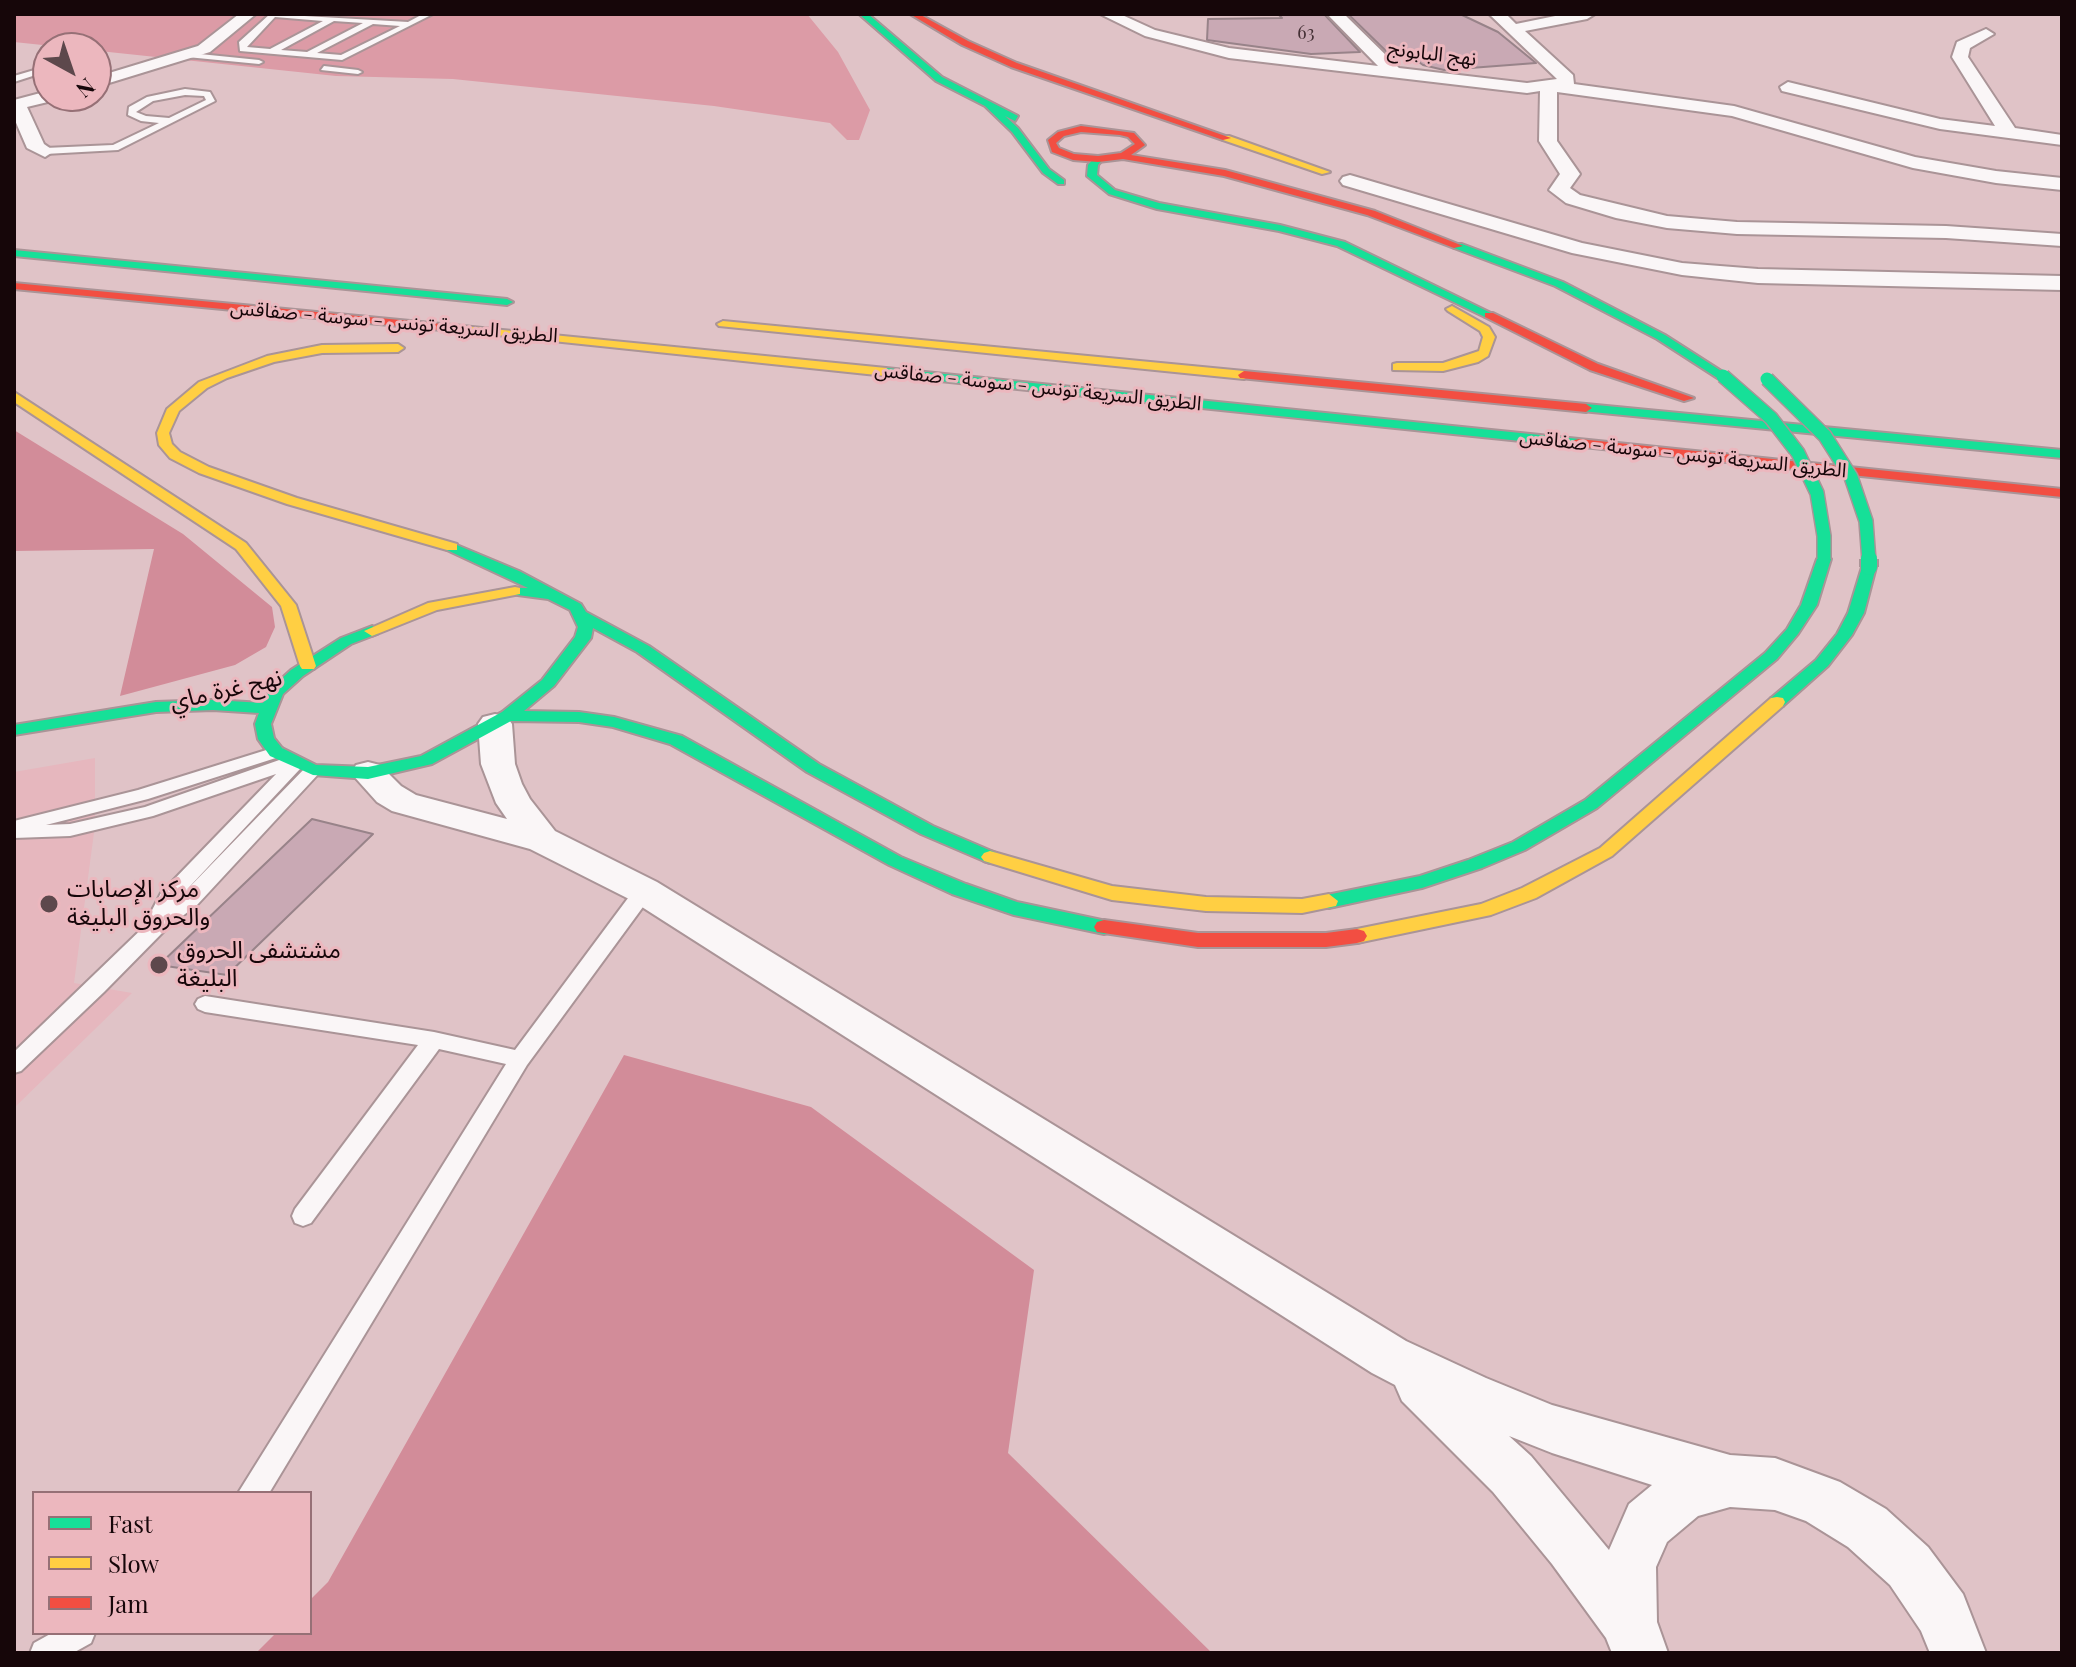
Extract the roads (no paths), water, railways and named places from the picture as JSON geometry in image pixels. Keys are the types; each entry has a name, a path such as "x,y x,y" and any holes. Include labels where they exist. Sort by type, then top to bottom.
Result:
{"main road":[{"path":"863,14 939,79 1054,138"},
{"path":"898,14 933,46"},
{"path":"914,14 965,43 1014,65 1350,181 1377,198"},
{"path":"956,67 986,89 1094,129"},
{"path":"989,107 1008,122 1046,171 1063,183 1134,210 1289,239 1333,252 1465,315 1485,329 1489,337 1484,353 1460,364 1300,368 1239,375"},
{"path":"1140,145 1132,153 1098,159 1063,154 1051,146 1054,138 1070,131 1094,129 1121,132 1131,135 1140,145 1377,198 1460,226 1624,297"},
{"path":"583,616 643,649 813,768 971,850 1019,868 1112,893 1206,904 1302,906 1422,882 1519,846 1591,804 1771,656 1793,631 1809,605 1824,559 1824,536 1817,493 1798,453 1771,418 1723,376 1624,316 1511,264 1342,203 1225,173 1123,156"},
{"path":"1098,159 1091,170 1096,182 1112,192 1139,201 1290,230 1341,244 1619,377 1724,407 1858,433"},
{"path":"1139,201 1135,188 1142,179 1168,173 1225,173"},
{"name":"الطريق السريعة تونس - سوسة - صفاقس","path":"14,253 523,304"},
{"name":"الطريق السريعة تونس - سوسة - صفاقس","path":"14,286 590,341 2062,493"},
{"name":"الطريق السريعة تونس - سوسة - صفاقس","path":"698,321 2062,454"},
{"path":"483,350 543,349 590,341"},
{"path":"410,348 322,349 271,359 223,375 203,385 173,409 163,433 166,445 175,455 204,470 292,501 434,540 514,574 576,607 586,627 577,649 548,683 501,720 426,760 368,773 294,762 266,739 263,724 276,692 303,669 374,628 433,606 505,592 551,595"},
{"path":"501,720 602,721 676,740 895,861 959,889 1014,908 1088,925 1198,940 1262,942 1353,937 1434,923 1484,910 1529,893 1606,852 1822,663 1844,635 1856,613 1869,567 1866,521 1851,477 1825,436 1761,375"},
{"path":"14,396 241,546 288,605 303,669"},
{"name":"نهج غرة ماي","path":"258,679 303,669"},
{"name":"نهج غرة ماي","path":"156,707 218,687"},
{"name":"نهج غرة ماي","path":"14,730 156,707 213,705 267,708"}],"street":[{"path":"112,77 190,55 209,46 248,14"},
{"name":"نهج البابونج","path":"1108,14 1150,33 1193,46 1734,111 1913,162 1984,175 2062,184"},
{"path":"1335,14 1393,71"},
{"path":"1497,14 1567,79 1566,83 1552,87 1548,141 1570,174 1559,190 1573,199 1616,212 1667,222 1737,228 1946,232 2062,240"},
{"path":"1513,29 1587,14"},
{"path":"1150,33 1178,25 1193,46"},
{"path":"1986,34 1963,45 1960,57 2010,135"},
{"path":"1788,87 1918,119 2010,135 2062,140"},
{"path":"15,105 36,148 45,151"},
{"path":"2034,137 2053,158"},
{"path":"1350,181 1554,242 1682,269 1758,276 2062,283"},
{"path":"501,720 498,764 514,803 542,840"},
{"path":"368,773 389,794 404,803 542,840 644,891 1389,1357 1468,1395 1552,1429 1730,1481 1775,1484 1821,1500 1867,1528 1918,1578 1943,1614 1958,1653"},
{"path":"1389,1357 1512,1474 1571,1545 1635,1638"},
{"path":"1635,1638 1629,1567 1648,1523 1683,1494 1730,1481"}],"lane":[{"path":"268,58 241,47 274,14 338,16 411,24"},
{"path":"306,56 386,14"},
{"path":"190,55 349,57 429,14"},
{"path":"268,58 338,16"},
{"path":"297,65 358,72"},
{"path":"45,151 115,148 211,101 212,98 201,93 176,93 150,99 132,109 131,113 135,116 170,121"},
{"path":"14,829 70,830 147,812 294,762"},
{"path":"14,1065 161,922 190,900 294,762"},
{"path":"253,1491 262,1481 520,1059 644,891"},
{"path":"205,1004 434,1040 520,1059"},
{"path":"14,1042 41,1038"},
{"path":"303,1216 434,1040"},
{"path":"44,1653 77,1635"}],"place":[{"name":"مركز الإصابات والحروق البليغة","path":"49,904"},
{"name":"مشتشفى الحروق البليغة","path":"159,965"}]}
